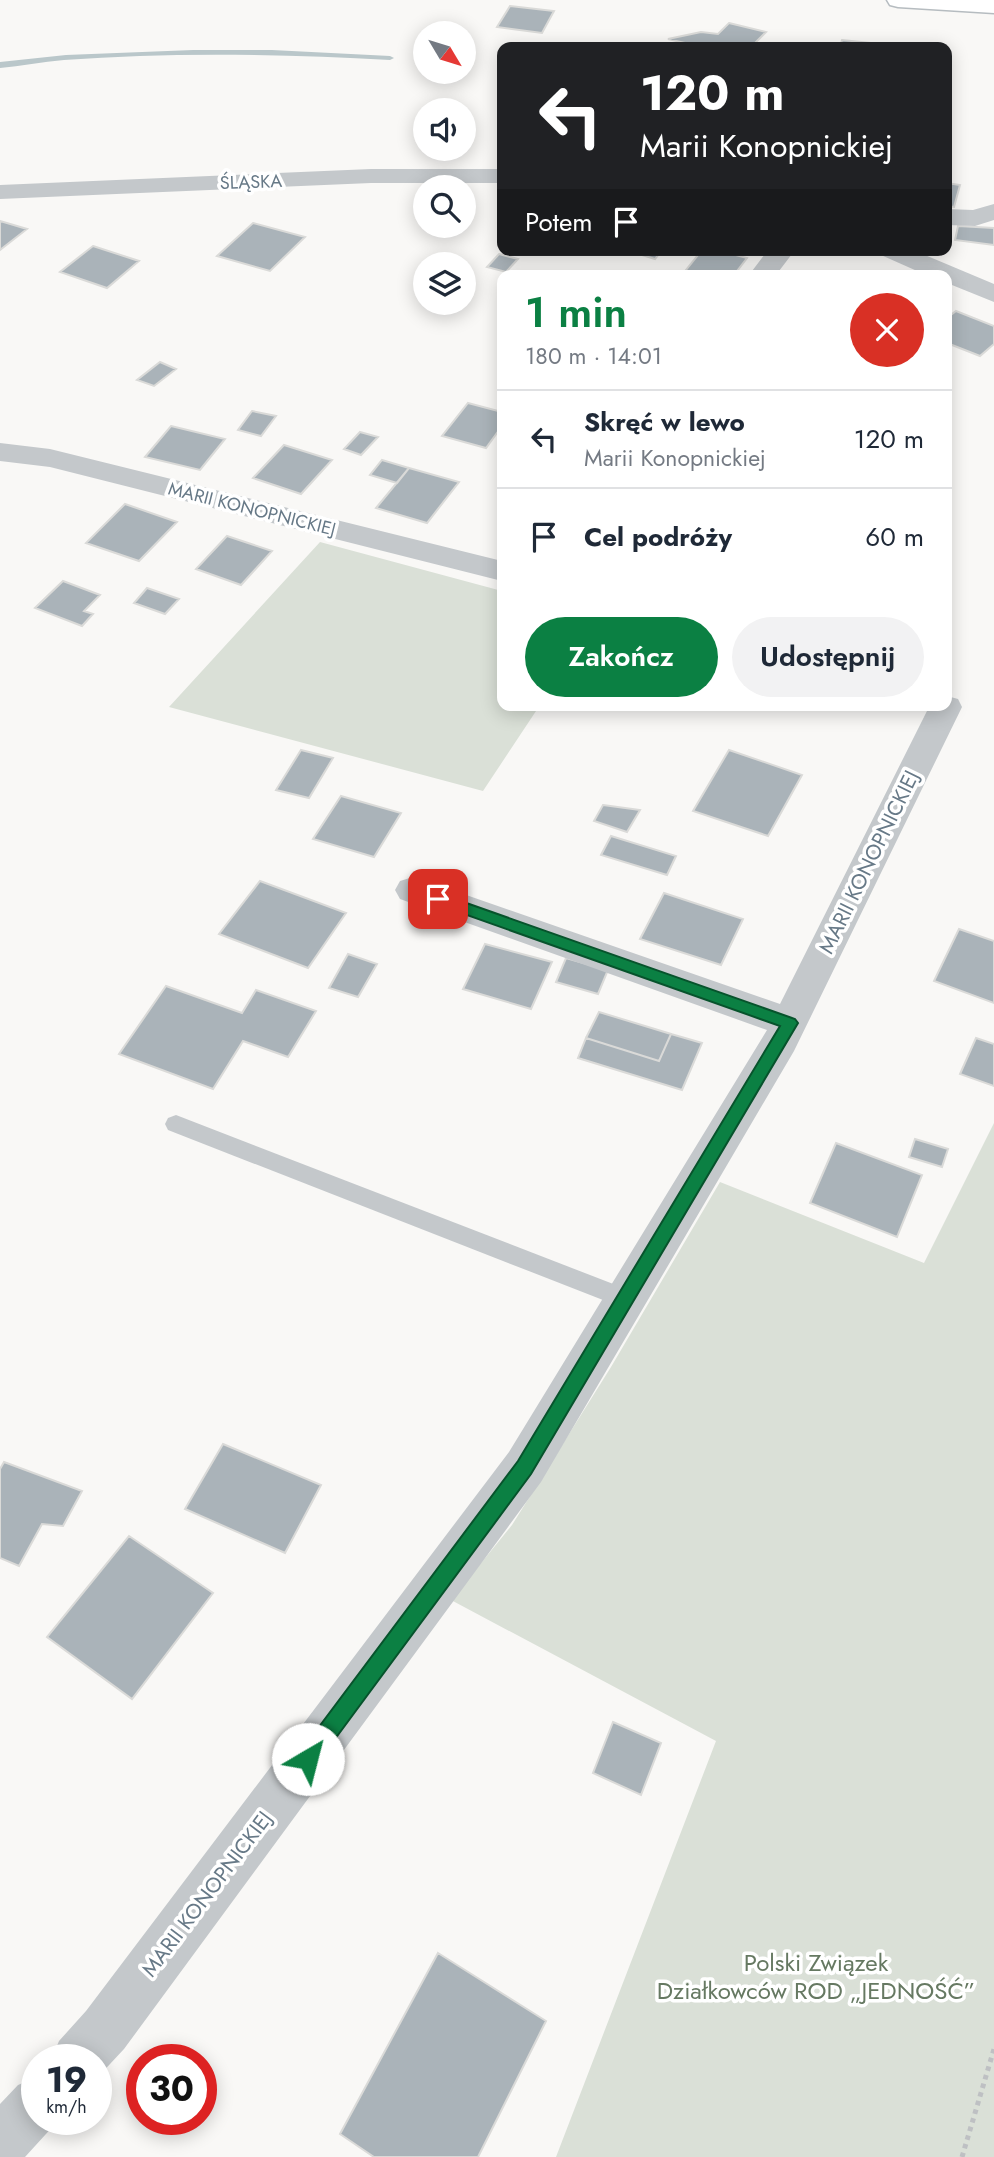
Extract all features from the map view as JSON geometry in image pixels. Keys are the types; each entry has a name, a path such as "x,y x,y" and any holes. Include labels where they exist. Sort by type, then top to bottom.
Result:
{"main road":[{"path":"898,0 994,6"}],"street":[{"name":"ŚLĄSKA","path":"0,192 371,176 497,176"},
{"path":"952,218 975,218 994,212"},
{"path":"766,270 777,256"},
{"path":"904,256 937,270"},
{"path":"952,276 994,294"},
{"name":"MARII KONOPNICKIEJ","path":"0,452 50,458 497,570"},
{"name":"MARII KONOPNICKIEJ","path":"92,2044 525,1468 790,1023 944,711"},
{"path":"413,890 790,1023"},
{"path":"0,2144 21,2121"}],"lane":[{"path":"176,1124 626,1299"}],"path":[{"path":"962,2157 994,2049"}],"green space":[{"path":"320,542 497,590 497,711 536,711 483,791 169,707"},
{"name":"Polski Związek Działkowców ROD „JEDNOŚĆ”","path":"994,1123 994,2157 556,2157 716,1741 451,1600 512,1525 611,1367 720,1182 924,1263"}],"building":[{"path":"510,6 554,11 542,33 497,27"},
{"path":"729,23 766,32 756,42 681,42 668,39 701,32 718,34"},
{"path":"952,184 960,185 952,207"},
{"path":"0,221 27,229 0,250"},
{"path":"253,223 305,237 270,271 217,256"},
{"path":"958,226 994,228 994,245 955,240"},
{"path":"93,246 139,261 107,288 60,272"},
{"path":"497,256 518,259 508,270 487,267"},
{"path":"697,256 747,258 738,270 686,270"},
{"path":"956,311 994,326 994,344 980,356 952,345 952,314"},
{"path":"160,362 176,369 154,386 137,380"},
{"path":"468,403 497,411 497,433 486,448 442,436"},
{"path":"252,411 276,416 261,436 238,430"},
{"path":"171,426 225,439 200,470 145,457"},
{"path":"360,432 378,437 361,455 344,449"},
{"path":"284,445 332,460 301,494 253,478"},
{"path":"382,460 409,468 397,483 370,475"},
{"path":"409,468 459,482 427,523 376,508"},
{"path":"125,504 177,522 139,561 86,543"},
{"path":"227,536 272,551 241,585 196,569"},
{"path":"63,581 100,595 84,611 93,614 82,626 35,608"},
{"path":"147,588 179,599 165,614 134,603"},
{"path":"301,750 333,758 309,798 276,790"},
{"path":"729,750 802,775 768,836 693,811"},
{"path":"341,796 401,813 374,857 313,839"},
{"path":"603,805 640,810 627,832 594,821"},
{"path":"611,836 676,856 667,875 601,855"},
{"path":"260,881 346,913 308,968 219,934"},
{"path":"664,893 743,919 721,965 640,939"},
{"path":"959,929 994,941 994,1003 934,981"},
{"path":"485,944 552,962 531,1009 463,989"},
{"path":"348,954 377,964 358,997 329,988"},
{"path":"566,958 608,970 598,994 556,982"},
{"path":"166,986 242,1013 256,990 316,1011 288,1057 243,1041 213,1089 119,1054"},
{"path":"599,1012 671,1034 659,1061 586,1038"},
{"path":"671,1034 702,1043 682,1090 578,1058 586,1038 659,1061"},
{"path":"976,1038 994,1044 994,1086 960,1074"},
{"path":"915,1139 948,1149 942,1167 909,1157"},
{"path":"836,1143 922,1175 897,1237 810,1203"},
{"path":"223,1444 321,1485 285,1553 185,1509"},
{"path":"4,1462 82,1491 63,1526 42,1524 19,1566 0,1558 0,1469"},
{"path":"129,1536 213,1593 132,1699 47,1637"},
{"path":"613,1722 661,1743 641,1795 593,1773"},
{"path":"438,1953 546,2021 478,2157 374,2157 340,2134"}],"waterway":[{"path":"0,65 66,58 193,52 390,58"}],"route":[{"path":"308,1759 525,1468 790,1023 438,899"}]}
